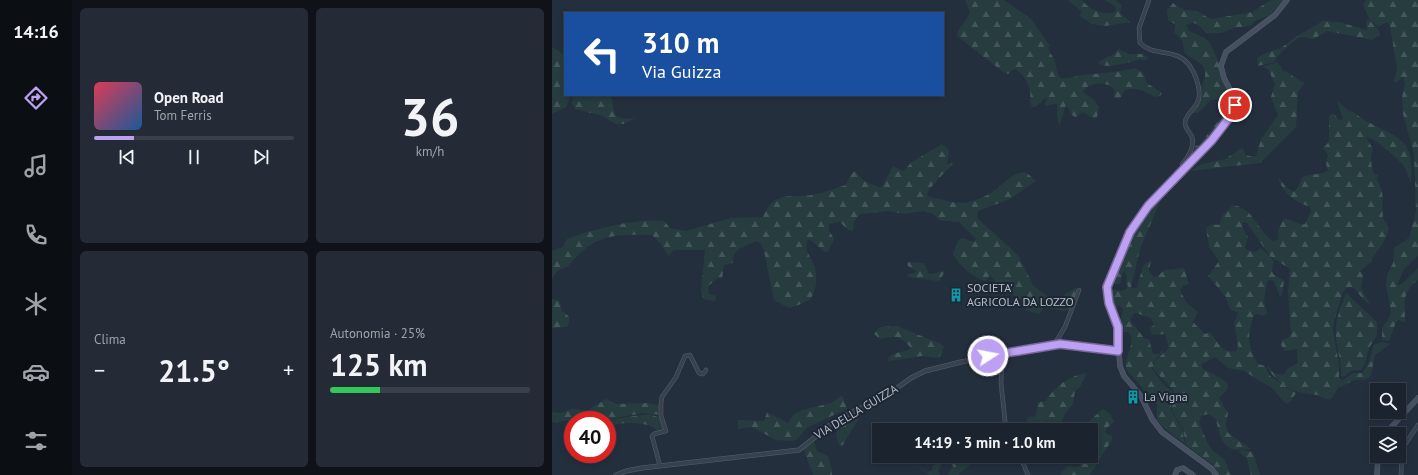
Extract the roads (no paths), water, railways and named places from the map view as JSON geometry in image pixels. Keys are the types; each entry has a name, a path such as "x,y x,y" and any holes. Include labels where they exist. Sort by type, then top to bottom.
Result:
{"main road":[{"path":"1216,475 1212,470 1162,432 1157,426 1145,401 1122,371 1118,351 1118,327 1109,303 1107,287 1133,225 1148,206 1212,140 1234,110 1234,95 1224,78 1221,66 1226,52 1275,15 1287,0"},
{"path":"1392,427 1418,398"},
{"path":"1377,475 1378,463"},
{"path":"1175,475 1177,470 1183,468 1193,475"}],"street":[{"path":"1149,0 1139,28 1140,43 1157,51 1184,58 1193,72 1198,85 1199,100 1185,120 1186,126 1192,137 1192,143 1188,157 1182,164 1184,170"},
{"path":"1054,345 1065,327 1079,290"},
{"name":"VIA DELLA GUIZZA","path":"616,475 630,470 799,450 830,425 852,412 882,399 919,374 961,362 1002,353 1054,345 1075,345 1118,351"},
{"path":"1002,353 1001,383 1005,423"},
{"path":"660,466 652,436 654,434 666,431 661,416 662,397 676,377 685,356 690,355 699,373 703,374 706,370"},
{"path":"1401,475 1402,449 1418,425"},
{"path":"1023,463 1028,475"}],"place":[{"name":"SOCIETA' AGRICOLA DA LOZZO","path":"956,295"},
{"name":"La Vigna","path":"1133,397"}]}
